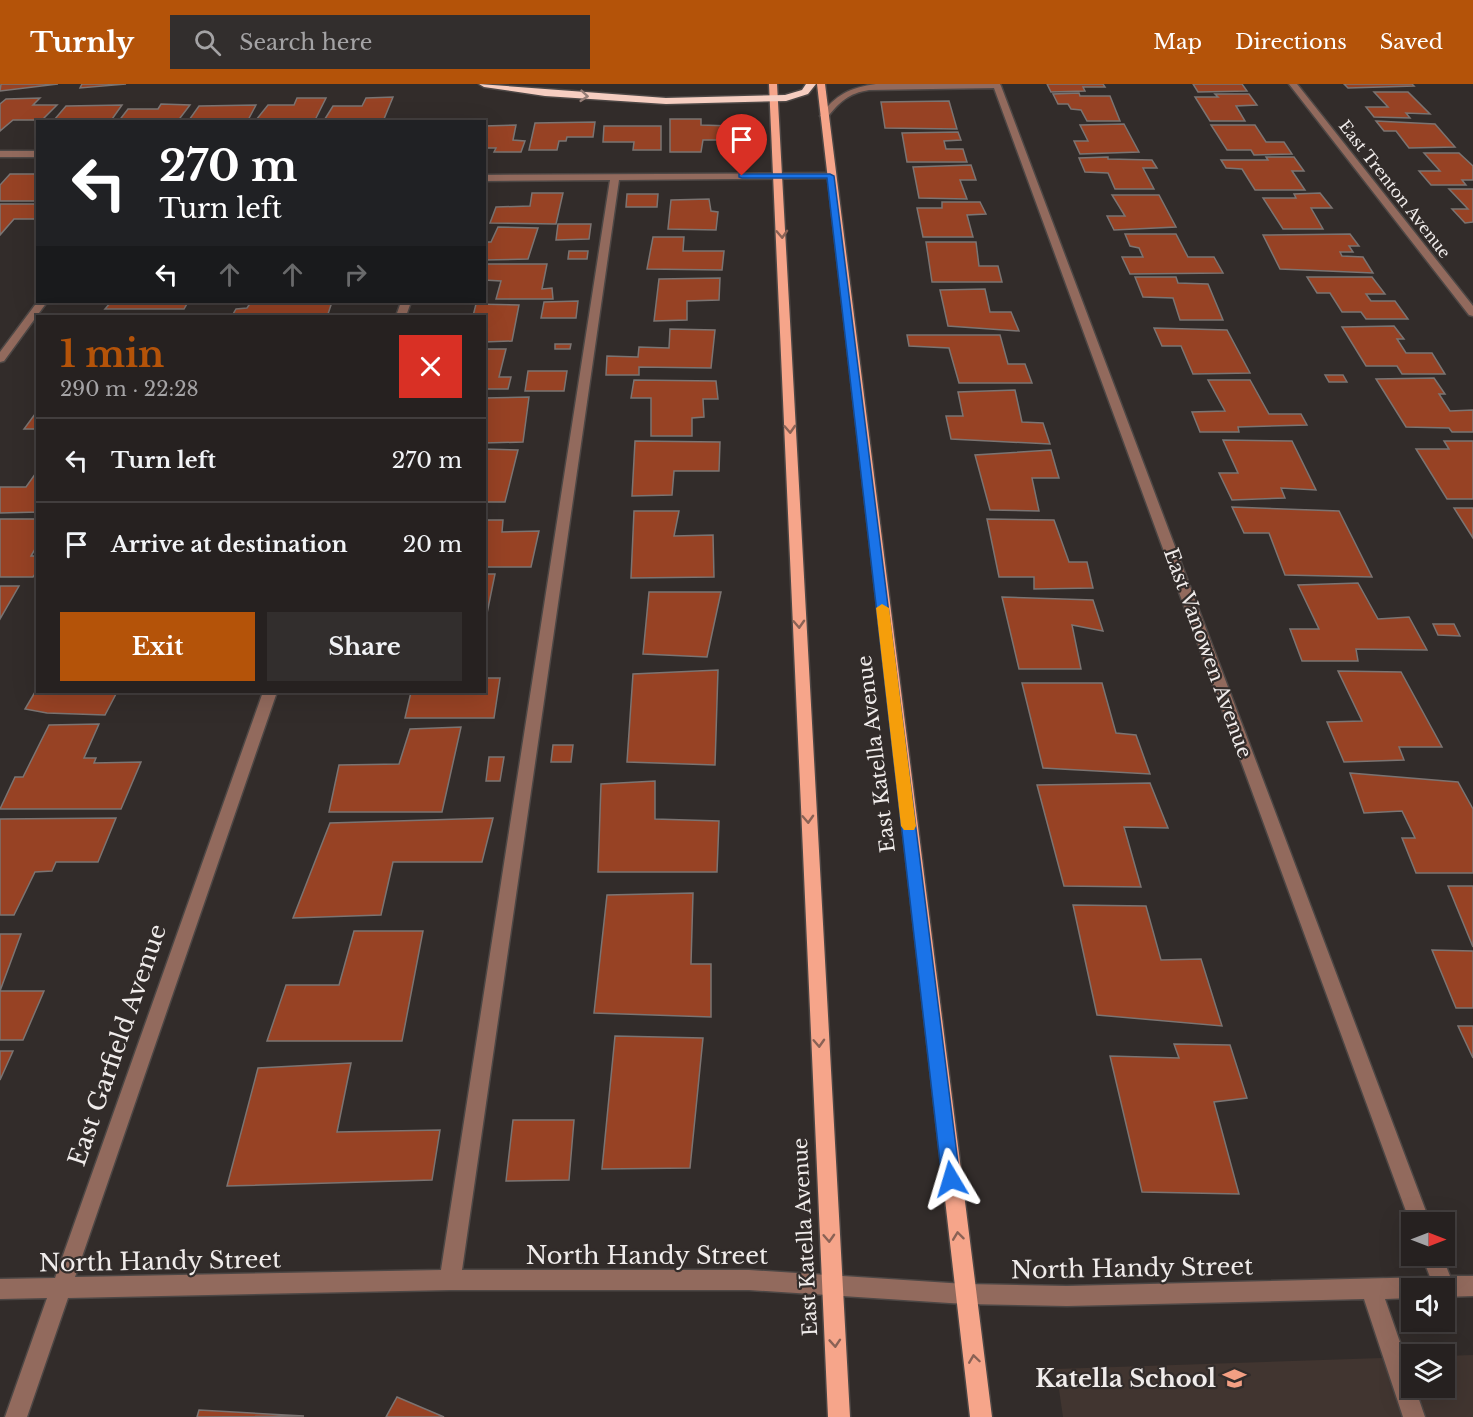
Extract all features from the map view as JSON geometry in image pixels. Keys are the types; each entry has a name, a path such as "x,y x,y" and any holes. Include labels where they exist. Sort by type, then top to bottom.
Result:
{"highway":[{"path":"484,84 545,93 635,100 774,99 796,96 805,92 811,84"}],"main road":[{"name":"East Katella Avenue","path":"773,84 839,1417"},
{"name":"East Katella Avenue","path":"821,84 830,176 981,1417"}],"street":[{"name":"East Trenton Avenue","path":"1293,84 1473,313"},
{"path":"824,116 840,96 875,85 997,85"},
{"name":"East Vanowen Avenue","path":"997,85 1416,1212"},
{"path":"0,154 36,154"},
{"path":"486,178 830,176"},
{"path":"450,1280 615,177"},
{"path":"0,359 41,303"},
{"name":"East Garfield Avenue","path":"16,1417 270,693"},
{"name":"North Handy Street","path":"0,1289 450,1280 749,1280 965,1294 1067,1296 1401,1288"},
{"name":"North Handy Street","path":"1455,1287 1473,1286"},
{"path":"1371,1289 1414,1417"}],"shaded area":[{"name":"Katella School","path":"1473,1355 1473,1417 1063,1417 1056,1369 1401,1357 1401,1398 1455,1398 1455,1356"}],"building":[{"path":"1,84 58,84 0,91"},
{"path":"82,84 126,84 80,88"},
{"path":"1047,84 1103,84 1105,87 1083,87 1085,91 1051,92"},
{"path":"1193,84 1242,84 1247,91 1198,92"},
{"path":"1344,84 1412,84 1414,86 1348,88"},
{"path":"1374,92 1408,92 1430,114 1406,113 1410,118 1374,117 1366,107 1388,107"},
{"path":"1079,93 1080,96 1110,96 1120,121 1087,121 1081,110 1071,109 1068,104 1058,104 1053,94"},
{"path":"1215,94 1249,94 1257,105 1236,106 1245,121 1210,121 1195,97 1218,97"},
{"path":"393,97 384,119 324,120 333,106 362,106 366,98"},
{"path":"40,98 33,105 57,105 42,120 13,120 0,131 0,104 6,99"},
{"path":"297,98 326,98 315,120 256,120 268,105 294,105"},
{"path":"949,101 957,129 885,128 881,102"},
{"path":"161,104 190,105 179,120 120,120 128,109 158,109"},
{"path":"122,105 111,120 54,120 66,106"},
{"path":"256,105 248,120 189,120 199,106"},
{"path":"670,119 701,119 701,125 732,126 733,140 703,140 701,152 670,152"},
{"path":"1376,121 1435,124 1455,147 1409,148 1396,131 1384,131"},
{"path":"595,122 593,137 567,137 566,141 559,141 557,150 529,150 535,123"},
{"path":"1124,124 1139,152 1080,154 1074,141 1088,141 1080,125"},
{"path":"516,125 513,140 525,141 521,152 494,152 496,148 486,148 486,126"},
{"path":"1211,125 1255,125 1266,142 1284,142 1292,154 1254,155 1251,150 1227,150"},
{"path":"604,126 661,126 661,150 633,150 634,142 603,142"},
{"path":"958,132 961,140 944,141 946,149 963,149 967,162 907,162 902,133"},
{"path":"1424,153 1459,153 1473,166 1473,180 1462,180 1466,185 1431,185 1419,171 1440,171"},
{"path":"1108,157 1108,159 1152,160 1157,168 1143,168 1154,189 1115,189 1108,173 1085,172 1079,158"},
{"path":"1266,157 1294,157 1304,171 1292,171 1305,190 1255,190 1242,169 1226,168 1221,160 1268,160"},
{"path":"971,165 976,180 960,180 967,199 919,198 913,167"},
{"path":"10,174 36,174 36,201 0,201 0,185"},
{"path":"1449,189 1473,189 1473,222 1465,223 1452,209 1468,209"},
{"path":"532,193 563,193 556,224 490,223 496,207 530,206"},
{"path":"1320,193 1332,208 1311,208 1323,229 1283,229 1263,198 1296,198 1294,194"},
{"path":"627,194 658,194 657,207 626,207"},
{"path":"1112,195 1159,195 1176,227 1114,230 1107,216 1125,216"},
{"path":"709,199 711,211 718,212 716,230 668,229 671,200"},
{"path":"942,202 980,202 986,214 967,215 973,237 923,237 917,208 942,208"},
{"path":"0,204 36,204 36,219 14,219 0,235"},
{"path":"558,224 591,224 589,239 556,240"},
{"path":"498,227 538,228 528,259 486,260 486,242 491,242"},
{"path":"1125,234 1176,234 1188,257 1214,257 1223,273 1130,274 1122,257 1143,257 1139,248 1130,246"},
{"path":"1350,234 1359,246 1349,246 1353,252 1340,252 1342,256 1363,257 1373,273 1280,269 1263,235"},
{"path":"653,237 684,237 683,251 724,251 722,270 647,269"},
{"path":"926,242 976,242 979,266 998,266 1002,282 932,282"},
{"path":"569,251 588,251 587,259 568,259"},
{"path":"486,264 547,264 542,289 552,288 553,299 496,299 501,281 486,280"},
{"path":"1135,277 1176,277 1178,283 1208,284 1223,320 1180,320 1173,298 1143,297"},
{"path":"1307,277 1372,277 1385,294 1366,294 1371,301 1395,301 1408,319 1366,319 1361,312 1342,312 1330,293 1317,293"},
{"path":"720,278 719,300 687,301 687,320 654,321 659,279"},
{"path":"985,289 990,312 1011,312 1019,331 948,326 940,290"},
{"path":"578,301 576,318 541,318 544,302"},
{"path":"110,303 187,303 184,309 105,309"},
{"path":"250,303 332,303 328,314 233,315 236,309 247,308"},
{"path":"476,304 519,305 512,341 486,342 486,315 473,315"},
{"path":"100,314 179,315 100,315"},
{"path":"1394,326 1404,339 1397,339 1406,353 1432,353 1445,374 1402,374 1397,366 1366,366 1342,327"},
{"path":"1154,328 1227,330 1250,373 1193,374 1181,346 1162,346"},
{"path":"670,329 715,330 711,368 639,367 639,375 606,375 607,356 638,357 639,347 669,348"},
{"path":"907,335 1000,335 1008,364 1025,364 1032,383 959,383 949,348 909,346"},
{"path":"555,344 571,344 570,349 555,349"},
{"path":"486,349 506,349 499,377 511,377 508,389 486,389"},
{"path":"528,371 567,371 564,391 525,391"},
{"path":"1325,375 1343,375 1347,382 1329,382"},
{"path":"1434,378 1445,394 1439,394 1450,411 1473,410 1473,432 1452,432 1449,428 1406,427 1376,379"},
{"path":"634,380 716,381 718,399 703,399 704,417 692,418 692,436 651,436 651,398 631,398"},
{"path":"1208,380 1250,380 1269,414 1301,414 1307,425 1238,427 1239,432 1200,432 1192,412 1225,411"},
{"path":"1015,390 1022,422 1043,423 1050,444 951,439 946,416 963,416 958,392"},
{"path":"529,397 523,442 486,443 486,398"},
{"path":"36,413 36,429 24,429"},
{"path":"1223,440 1292,441 1316,490 1281,488 1285,498 1232,500 1219,473 1238,473"},
{"path":"635,441 720,442 719,471 674,471 672,495 632,496"},
{"path":"1444,441 1473,441 1473,499 1447,499 1416,449 1449,449"},
{"path":"486,449 518,450 505,502 486,502"},
{"path":"1051,450 1059,478 1032,478 1039,511 990,510 975,455"},
{"path":"36,473 36,512 0,513 0,487 26,487"},
{"path":"1232,507 1339,511 1372,577 1285,575 1269,533 1244,533"},
{"path":"1454,508 1473,508 1473,538"},
{"path":"634,511 679,511 674,536 713,535 714,577 631,578"},
{"path":"0,519 36,519 36,547 31,556 36,556 36,573 33,577 0,577"},
{"path":"987,519 1054,520 1069,562 1087,562 1093,588 1034,589 1034,577 999,577"},
{"path":"486,520 503,520 502,532 539,531 531,567 486,567"},
{"path":"486,574 495,574 486,618"},
{"path":"1358,583 1378,619 1409,617 1427,650 1356,649 1358,661 1302,661 1290,629 1319,629 1298,585"},
{"path":"0,586 19,586 0,619"},
{"path":"649,592 721,592 707,657 643,654"},
{"path":"1002,597 1093,600 1103,631 1072,625 1081,669 1019,669"},
{"path":"1433,624 1454,624 1460,636 1438,635"},
{"path":"718,670 715,765 627,762 633,674"},
{"path":"1338,671 1401,672 1442,747 1399,747 1404,760 1344,762 1327,722 1362,721"},
{"path":"486,678 500,678 494,718 405,718 411,693 486,693"},
{"path":"1022,683 1102,683 1116,733 1136,735 1150,774 1043,768"},
{"path":"36,690 36,693 116,693 105,715 47,713 25,709"},
{"path":"99,724 84,758 96,758 94,763 141,762 121,809 0,809 15,777 23,777 49,725"},
{"path":"461,727 442,812 329,812 339,765 399,764 410,729"},
{"path":"553,745 573,745 571,762 551,762"},
{"path":"489,757 504,757 500,781 486,781"},
{"path":"1350,773 1458,782 1473,809 1473,873 1416,873 1402,838 1415,838 1402,811 1364,813"},
{"path":"655,781 655,819 719,821 717,872 598,872 601,784"},
{"path":"1150,783 1168,828 1124,827 1141,887 1064,886 1037,785"},
{"path":"116,818 98,862 56,862 52,871 35,872 14,915 0,915 0,819"},
{"path":"493,818 482,862 393,862 381,915 293,918 330,823"},
{"path":"1448,886 1473,886 1473,947"},
{"path":"693,893 691,964 711,964 711,1017 594,1013 607,895"},
{"path":"1073,905 1146,906 1161,960 1201,959 1222,1026 1097,1015"},
{"path":"354,931 423,931 402,1041 267,1041 286,985 339,985"},
{"path":"0,934 21,934 0,991"},
{"path":"1432,950 1473,951 1473,1008 1456,1008"},
{"path":"0,991 44,991 23,1040 0,1040"},
{"path":"1458,1026 1473,1026 1473,1058"},
{"path":"615,1036 703,1038 690,1168 602,1169"},
{"path":"1174,1044 1230,1045 1247,1098 1214,1102 1239,1194 1142,1192 1110,1056 1179,1058"},
{"path":"0,1051 13,1051 0,1080"},
{"path":"351,1063 337,1132 440,1130 432,1180 227,1186 258,1068"},
{"path":"513,1120 574,1120 569,1180 506,1181"},
{"path":"397,1397 444,1417 386,1417"},
{"path":"199,1410 304,1416 197,1417"}],"slow traffic":[{"path":"882,608 909,826"}],"place":[{"name":"Katella School","path":"1234,1378"}],"route":[{"path":"742,176 830,176 951,1179"}]}
